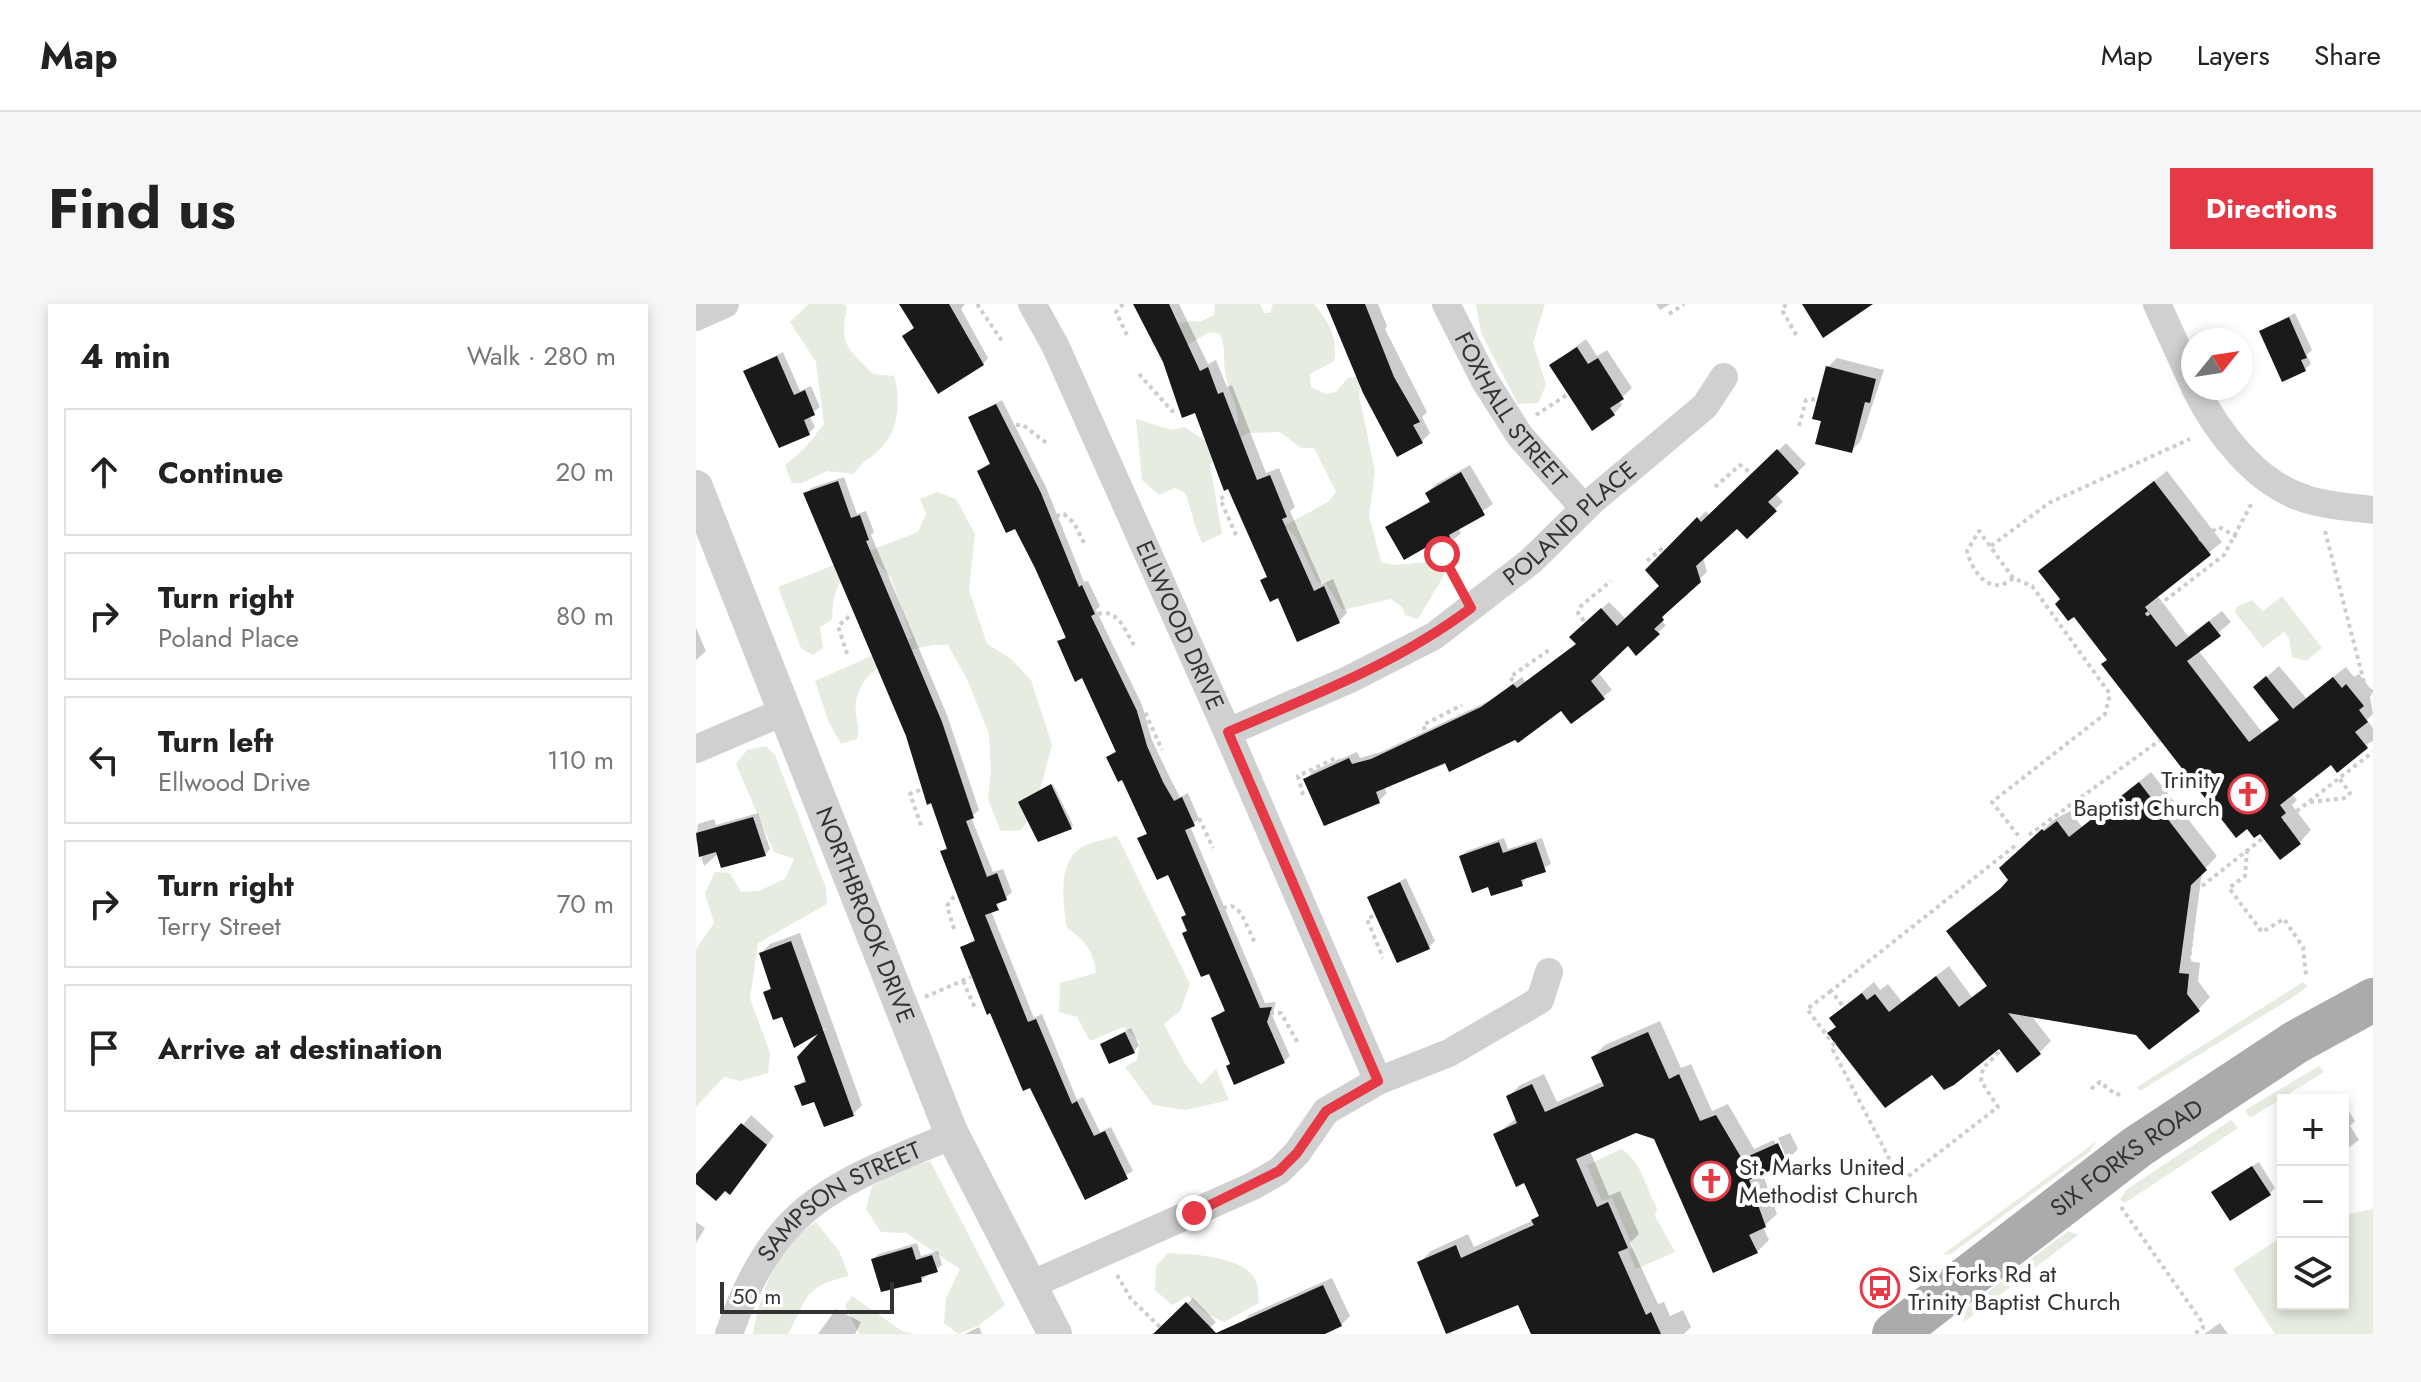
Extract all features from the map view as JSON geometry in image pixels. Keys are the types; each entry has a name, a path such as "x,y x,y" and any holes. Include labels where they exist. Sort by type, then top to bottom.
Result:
{"main road":[{"name":"SIX FORKS ROAD","path":"1894,1334 2137,1147 2296,1042 2368,1013"}],"street":[{"path":"696,317 725,304"},
{"name":"ELLWOOD DRIVE","path":"1032,304 1055,345 1228,732 1378,1081"},
{"name":"FOXHALL STREET","path":"1446,304 1485,381 1515,428 1584,508"},
{"path":"2157,304 2181,357"},
{"name":"POLAND PLACE","path":"1228,732 1348,680 1434,636 1531,561 1584,508 1705,406 1724,377"},
{"path":"2201,400 2235,451 2267,476 2304,499 2373,510"},
{"name":"NORTHBROOK DRIVE","path":"696,487 953,1135 1055,1334"},
{"path":"696,749 783,712"},
{"path":"1028,1286 1279,1171 1297,1153 1326,1111 1378,1081 1449,1053 1540,1000 1549,972"},
{"name":"SAMPSON STREET","path":"729,1334 773,1241 797,1214 823,1193 953,1135"}],"path":[{"path":"977,304 1002,341"},
{"path":"1123,304 1116,312 1127,335"},
{"path":"1669,314 1684,304"},
{"path":"1786,304 1782,310 1784,317 1798,338"},
{"path":"1139,374 1172,411 1177,409"},
{"path":"1515,428 1568,394"},
{"path":"1799,426 1806,400 1817,399"},
{"path":"1016,425 1023,425 1049,445"},
{"path":"1991,546 2049,503 2190,439"},
{"path":"1715,487 1740,465 1751,473"},
{"path":"1224,497 1220,499 1237,537"},
{"path":"2146,615 2224,555 2237,537 2253,501"},
{"path":"1056,516 1064,514 1070,517 1085,545"},
{"path":"2199,540 2219,527 2237,537"},
{"path":"2013,578 2008,583 1987,584 1977,576 1967,551 1979,531 2013,578 2032,586 2110,694 2105,714 1992,802 2021,839"},
{"path":"2325,531 2366,690 2373,691"},
{"path":"1647,561 1665,546"},
{"path":"1442,554 1471,608"},
{"path":"1584,621 1578,613 1581,606 1611,581"},
{"path":"847,654 838,626 852,614"},
{"path":"1098,614 1114,615 1134,645"},
{"path":"1513,681 1510,677 1549,650"},
{"path":"1425,730 1423,725 1462,705"},
{"path":"1138,714 1145,712 1162,750"},
{"path":"2029,835 2160,740"},
{"path":"2284,821 2373,752"},
{"path":"1303,795 1298,776 1336,758 1338,761"},
{"path":"2309,802 2346,798 2350,793 2339,778"},
{"path":"920,790 910,794 922,828"},
{"path":"1192,814 1200,820 1213,848"},
{"path":"2188,971 2197,890 2263,838"},
{"path":"2000,1051 1983,1068 1981,1081 1998,1107 1906,1178 1892,1164 1833,1050 1835,1046 1807,1009 2016,845"},
{"path":"2247,850 2245,876 2229,888 2262,932 2284,919 2303,947 2306,975"},
{"path":"954,929 947,906 955,895"},
{"path":"1223,908 1232,906 1241,913 1256,945"},
{"path":"1373,916 1367,919 1383,958"},
{"path":"924,997 971,977"},
{"path":"963,981 975,1008"},
{"path":"1831,991 1842,1005"},
{"path":"1270,1013 1281,1013 1298,1043"},
{"path":"2091,1089 2100,1082 2115,1094 2124,1095"},
{"path":"2121,1207 2202,1322 2203,1328 2194,1334"},
{"path":"1108,1250 1131,1299 1160,1327"}],"shaded area":[{"path":"809,304 844,304 847,307 844,330 847,345 873,374 894,376 897,414 887,441 854,474 827,471 802,483 792,483 785,465 803,450 824,424 816,362 790,322"},
{"path":"1215,304 1260,304 1264,313 1270,313 1273,304 1314,304 1324,317 1334,338 1334,361 1310,374 1311,387 1326,394 1336,392 1348,378 1361,376 1359,396 1375,471 1369,516 1381,562 1396,565 1440,563 1446,572 1418,619 1405,615 1402,607 1391,599 1342,610 1326,583 1317,582 1297,538 1284,526 1328,502 1336,492 1314,448 1301,448 1280,432 1248,433 1216,455 1210,465 1222,534 1202,543 1185,493 1175,488 1159,495 1142,480 1136,419 1172,430 1184,427 1205,440 1229,431 1238,422 1225,372 1220,334 1210,332 1171,354 1152,345 1173,326 1200,322 1214,315"},
{"path":"1476,304 1545,304 1533,343 1546,385 1538,403 1518,404 1481,333"},
{"path":"937,492 956,499 975,534 969,590 987,644 1010,658 1031,680 1052,745 1034,813 1021,830 1001,831 988,800 991,770 989,734 968,681 948,645 905,652 878,667 867,678 856,703 857,739 841,744 829,723 815,681 912,638 891,578 876,562 846,576 841,582 835,596 832,620 820,627 823,648 813,655 801,648 778,587 918,532 926,514 920,499"},
{"path":"2282,596 2322,648 2306,661 2292,657 2289,639 2284,632 2263,648 2235,612 2236,607 2252,600 2263,611"},
{"path":"766,746 775,755 826,888 827,904 758,943 750,998 770,1053 768,1073 740,1081 724,1077 696,1107 696,949 714,923 705,893 715,872 730,873 741,892 759,891 786,878 794,859 774,852 736,764 747,750"},
{"path":"1117,836 1190,984 1180,1011 1164,1024 1184,1062 1201,1085 1216,1069 1229,1100 1186,1110 1153,1105 1125,1067 1137,1060 1140,1042 1123,1027 1090,1041 1077,1017 1059,1012 1060,983 1096,973 1087,946 1067,928 1063,894 1066,870 1076,851"},
{"path":"2303,982 2307,986 2298,994 2140,1091 2137,1087"},
{"path":"2319,1066 2324,1072 2289,1094 2277,1094 2277,1101 2250,1118 2245,1110"},
{"path":"2231,1120 2238,1128 2125,1203 2120,1200 2126,1190"},
{"path":"2097,1141 2089,1152 1951,1254 1942,1255"},
{"path":"1622,1149 1639,1169 1657,1208 1655,1216 1675,1252 1636,1269 1628,1250 1633,1247 1612,1198 1602,1201 1587,1165"},
{"path":"930,1161 1005,1305 978,1326 958,1334 944,1323 946,1298 960,1269 906,1233 881,1232 866,1209 872,1186 899,1171"},
{"path":"2373,1209 2373,1334 2275,1334 2233,1269 2277,1240 2277,1310 2349,1310 2349,1214"},
{"path":"816,1222 839,1251 849,1276 815,1289 804,1302 788,1334 753,1334 760,1303 781,1256 803,1231"},
{"path":"2068,1231 2078,1235 1964,1322 1965,1309"},
{"path":"1168,1253 1218,1258 1242,1267 1257,1283 1259,1303 1224,1322 1207,1314 1188,1296 1172,1305 1155,1290 1156,1266"},
{"path":"852,1296 902,1331 914,1334 859,1334 845,1306"}],"building":[{"path":"899,304 949,304 984,365 938,394 902,336 914,328"},
{"path":"1133,304 1169,304 1200,371 1208,367 1218,394 1223,392 1257,480 1270,475 1287,517 1282,519 1314,591 1324,586 1340,623 1297,642 1278,598 1270,602 1260,580 1267,577 1228,489 1224,491 1195,413 1182,418 1163,362"},
{"path":"1326,304 1365,304 1394,377 1420,422 1413,425 1423,443 1397,457 1363,393"},
{"path":"1802,304 1873,304 1823,338"},
{"path":"2289,317 2307,358 2301,360 2306,371 2282,382 2259,331"},
{"path":"1577,347 1588,364 1598,358 1624,399 1610,408 1615,415 1592,431 1549,365"},
{"path":"777,356 794,395 805,390 815,415 804,420 810,435 779,448 743,371"},
{"path":"1826,366 1876,379 1870,403 1865,402 1852,453 1815,444 1821,421 1812,419"},
{"path":"996,404 1041,493 1079,587 1082,585 1095,614 1091,616 1137,711 1147,746 1163,782 1174,801 1182,797 1195,826 1185,830 1260,1008 1272,1007 1267,1022 1285,1063 1234,1085 1226,1066 1230,1064 1211,1018 1225,1011 1209,974 1201,977 1182,933 1187,931 1181,917 1186,915 1168,875 1157,880 1137,838 1147,834 1122,780 1118,782 1106,757 1116,752 1082,678 1075,682 1057,641 1066,638 1035,568 1015,529 1006,533 977,471 990,464 968,417"},
{"path":"1777,449 1799,473 1768,502 1777,511 1747,539 1737,529 1696,566 1701,582 1662,617 1664,620 1654,629 1660,634 1636,656 1628,646 1591,681 1605,699 1571,724 1561,711 1518,743 1515,740 1449,772 1445,763 1376,792 1380,803 1324,826 1303,779 1349,758 1352,764 1371,759 1481,707 1513,684 1517,688 1576,644 1569,637 1601,608 1617,626 1659,586 1645,570 1697,517 1701,522"},
{"path":"1461,472 1485,515 1449,535 1453,543 1430,556 1425,548 1404,560 1385,527 1430,502 1425,493"},
{"path":"838,481 851,518 860,515 869,540 866,541 942,722 974,818 966,821 987,877 997,873 1007,900 996,904 999,910 985,915 1028,1022 1036,1019 1072,1104 1077,1101 1094,1136 1105,1131 1128,1179 1085,1200 1030,1088 1023,1091 990,1013 987,1015 960,947 975,941 940,851 947,849 931,803 927,805 906,736 803,493"},
{"path":"2154,481 2211,555 2145,607 2176,647 2209,621 2221,636 2187,661 2249,742 2279,720 2253,687 2266,676 2293,709 2333,677 2342,688 2346,684 2364,706 2359,710 2368,722 2355,732 2368,748 2337,773 2331,765 2280,805 2286,813 2281,817 2301,844 2280,860 2260,834 2254,838 2247,829 2236,838 2101,664 2107,660 2074,617 2068,621 2055,604 2060,599 2038,571"},
{"path":"2139,782 2207,870 2191,885 2179,973 2189,974 2187,994 2200,1011 2149,1050 2136,1035 2008,1013 2041,1054 2017,1073 1999,1049 1954,1085 1944,1090 1932,1075 1885,1108 1827,1033 1836,1027 1829,1018 1862,993 1867,1000 1875,994 1889,1012 1936,976 1959,1007 1987,986 1946,931 2000,889 2008,880 1999,868 2042,829 2044,831 2057,821 2069,837"},
{"path":"1051,784 1072,829 1038,842 1018,802"},
{"path":"753,817 766,856 721,868 716,852 699,857 696,833"},
{"path":"1499,842 1503,853 1536,842 1546,872 1521,880 1523,886 1491,896 1488,887 1472,893 1459,856"},
{"path":"1400,882 1430,949 1397,963 1367,897"},
{"path":"791,941 854,1116 824,1127 814,1102 802,1106 794,1086 806,1082 797,1057 818,1034 794,1048 782,1017 773,1020 763,992 771,989 759,953"},
{"path":"1125,1032 1135,1053 1109,1064 1100,1044"},
{"name":"St. Marks United Methodist Church","path":"1648,1032 1669,1079 1679,1074 1700,1121 1716,1115 1742,1159 1778,1143 1787,1163 1749,1180 1766,1227 1749,1235 1758,1253 1713,1273 1654,1139 1636,1133 1576,1159 1597,1207 1608,1202 1628,1248 1618,1252 1646,1315 1651,1312 1661,1334 1531,1334 1518,1305 1446,1334 1417,1262 1456,1245 1461,1258 1534,1225 1531,1220 1539,1216 1524,1183 1516,1187 1493,1134 1517,1123 1506,1096 1532,1084 1545,1112 1604,1086 1591,1057"},
{"path":"741,1123 767,1145 730,1195 725,1191 716,1201 696,1184 696,1174"},
{"path":"2252,1166 2271,1195 2230,1221 2211,1192"},
{"path":"912,1247 916,1260 932,1255 938,1272 921,1277 922,1282 881,1292 871,1259"},
{"path":"1323,1285 1342,1326 1325,1334 1153,1334 1186,1302 1216,1333"}],"place":[{"name":"Trinity Baptist Church","path":"2248,794"},
{"name":"St. Marks United Methodist Church","path":"1711,1181"},
{"name":"Six Forks Rd at Trinity Baptist Church","path":"1880,1288"}],"route":[{"path":"1194,1213 1279,1171 1297,1153 1326,1111 1378,1081 1228,732 1348,680 1434,636 1471,608 1442,554"}]}
